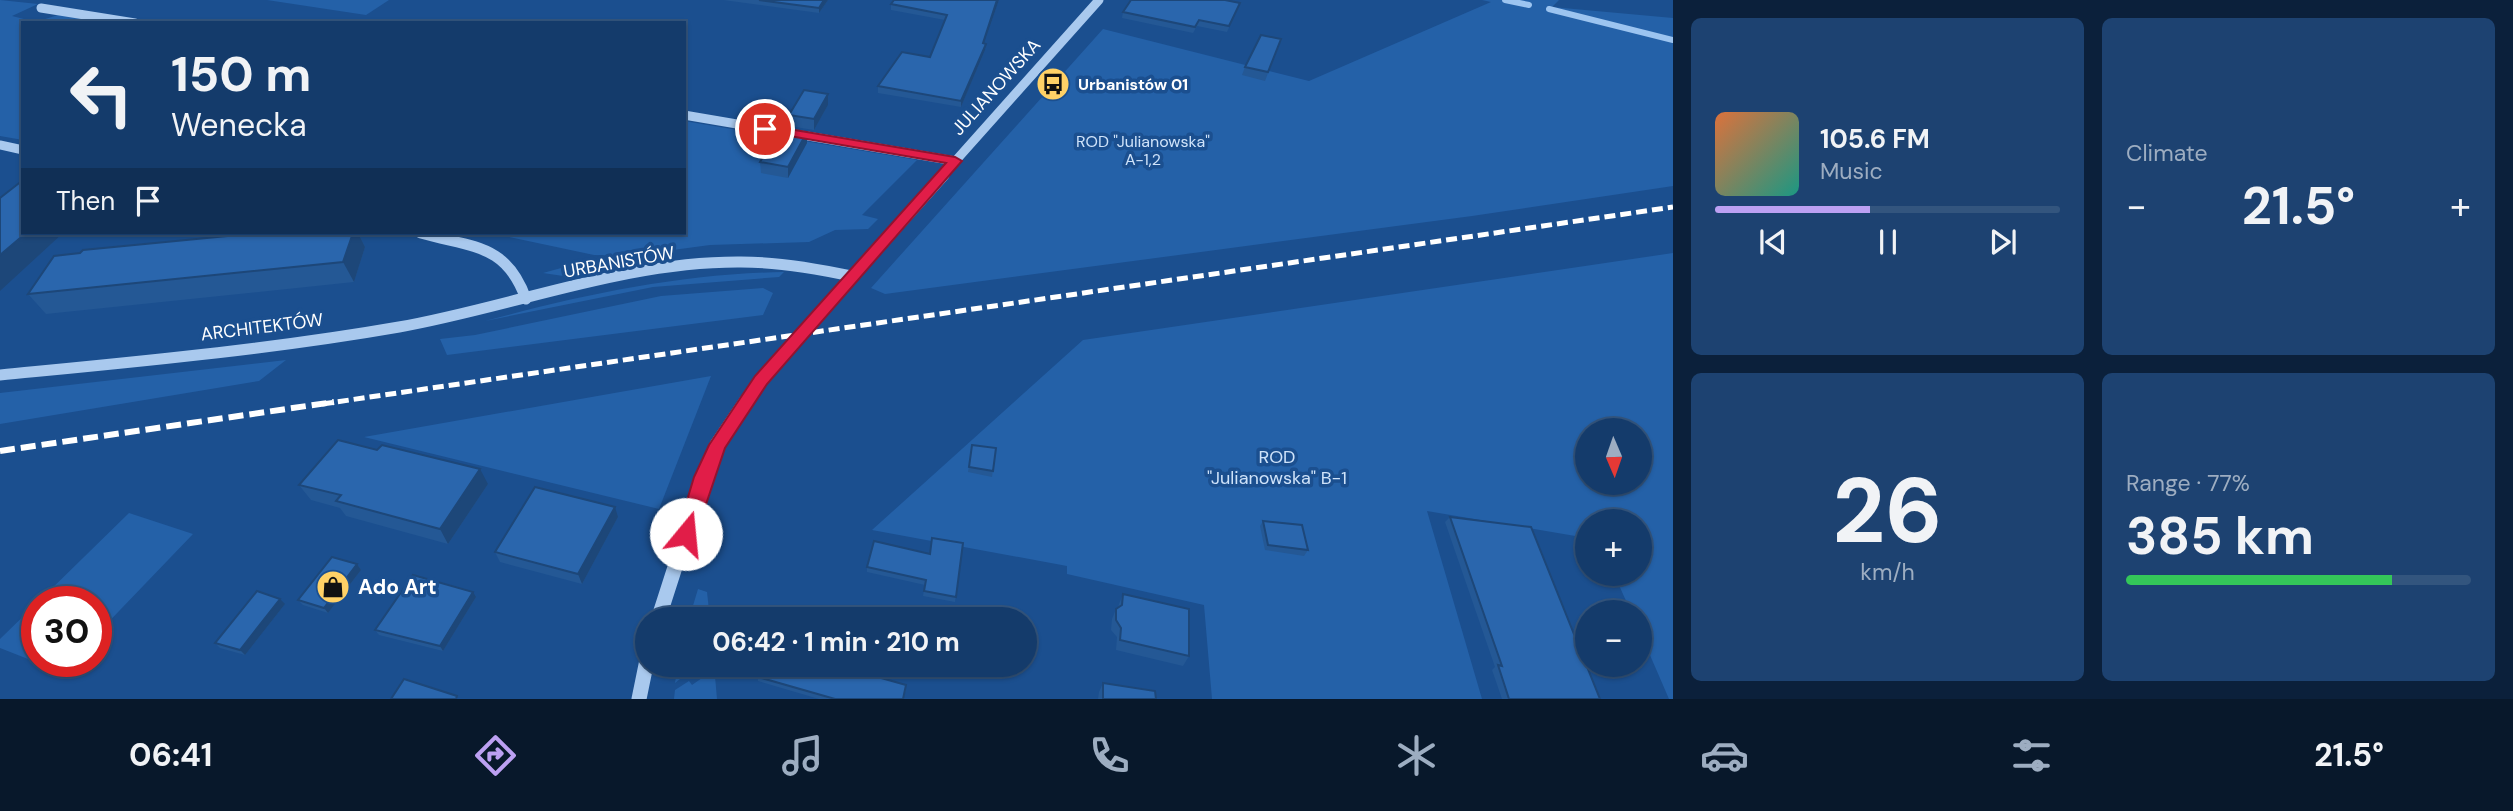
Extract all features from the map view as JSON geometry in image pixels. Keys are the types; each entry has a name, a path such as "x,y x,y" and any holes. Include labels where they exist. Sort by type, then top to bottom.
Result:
{"street":[{"name":"JULIANOWSKA","path":"662,607 717,445 761,380 1099,0"},
{"path":"41,8 122,21"},
{"path":"686,115 955,161"},
{"path":"0,145 21,150"},
{"path":"429,235 472,246 506,259 513,266 526,299"},
{"name":"URBANISTÓW","path":"526,299 638,274 730,264 789,262 851,276"},
{"name":"ARCHITEKTÓW","path":"0,375 400,327 526,299"},
{"path":"639,699 644,677"}],"green space":[{"path":"0,0 38,4 12,16 32,21 21,21 21,140 0,136"},
{"path":"267,0 389,0 366,15"},
{"name":"ROD \"Julianowska\" A-1,2","path":"1482,0 1559,0 1552,7 1673,18 1673,186 1472,216 885,294 871,288 1103,29 1309,81 1491,2"},
{"path":"61,14 105,21 39,21"},
{"path":"686,121 917,160 862,215 878,219 868,229 835,230 809,242 710,245 628,256 594,255 499,235 686,235"},
{"name":"ROD \"Julianowska\" B-1","path":"1673,253 1673,699 1669,699 1652,660 1652,600 1626,600 1619,586 1652,586 1652,509 1575,509 1575,536 1427,511 1482,699 1212,699 1204,605 1067,574 1067,566 872,530 1083,340"},
{"path":"572,265 622,266 570,277 543,273"},
{"path":"784,272 779,277 653,287 485,321 633,287 708,277"},
{"path":"763,288 773,293 763,315 447,355 440,339 475,335 661,296"},
{"path":"286,360 259,381 0,424 0,393"},
{"path":"711,376 659,509 364,437"},
{"path":"129,513 193,534 112,618 112,586 54,586"},
{"path":"698,589 707,592 709,607 693,607"},
{"path":"21,619 21,656 0,648 0,639"},
{"path":"715,677 717,699 674,699 675,690 689,681 692,685 702,678"}],"building":[{"path":"759,0 824,0 819,8"},
{"path":"894,0 997,0 983,43 986,44 961,101 878,86 902,52 930,57 947,15 891,4"},
{"path":"1131,0 1225,0 1240,3 1229,26 1199,20 1195,27 1123,12"},
{"path":"1261,35 1281,39 1268,72 1245,67"},
{"path":"804,90 828,94 814,119 789,115"},
{"path":"781,128 807,132 788,167 760,162"},
{"path":"21,182 21,235 24,235 0,255 0,198"},
{"path":"238,235 352,235 343,262 28,294 54,256 80,253 83,250"},
{"path":"338,440 377,450 382,445 480,469 440,529 336,501 341,495 299,485"},
{"path":"972,445 996,448 993,471 969,467"},
{"path":"535,487 615,507 578,574 495,552"},
{"path":"1450,517 1531,527 1575,637 1575,677 1591,677 1600,699 1509,699 1498,665 1502,666"},
{"path":"1263,521 1302,525 1308,550 1268,545"},
{"path":"932,538 963,543 956,597 924,591 926,580 867,567 874,541 930,554"},
{"path":"332,557 357,564 324,608 298,600"},
{"path":"413,575 473,592 440,646 375,630"},
{"path":"257,591 280,599 240,650 215,643"},
{"path":"1123,594 1189,609 1189,656 1120,640 1121,628 1116,620 1116,609 1122,605"},
{"path":"758,677 878,677 906,685 903,699 835,699"},
{"path":"404,679 457,696 456,699 391,699"},
{"path":"1103,683 1155,691 1156,699 1103,699"}],"waterway":[{"path":"1505,0 1529,5"},
{"path":"1549,9 1673,40"}],"railway":[{"path":"322,404 1673,207"},
{"path":"0,451 334,402"}],"place":[{"name":"Urbanistów 01","path":"1053,84"},
{"name":"Ado Art","path":"333,587"}],"route":[{"path":"686,534 717,445 761,380 955,161 765,129"}]}
